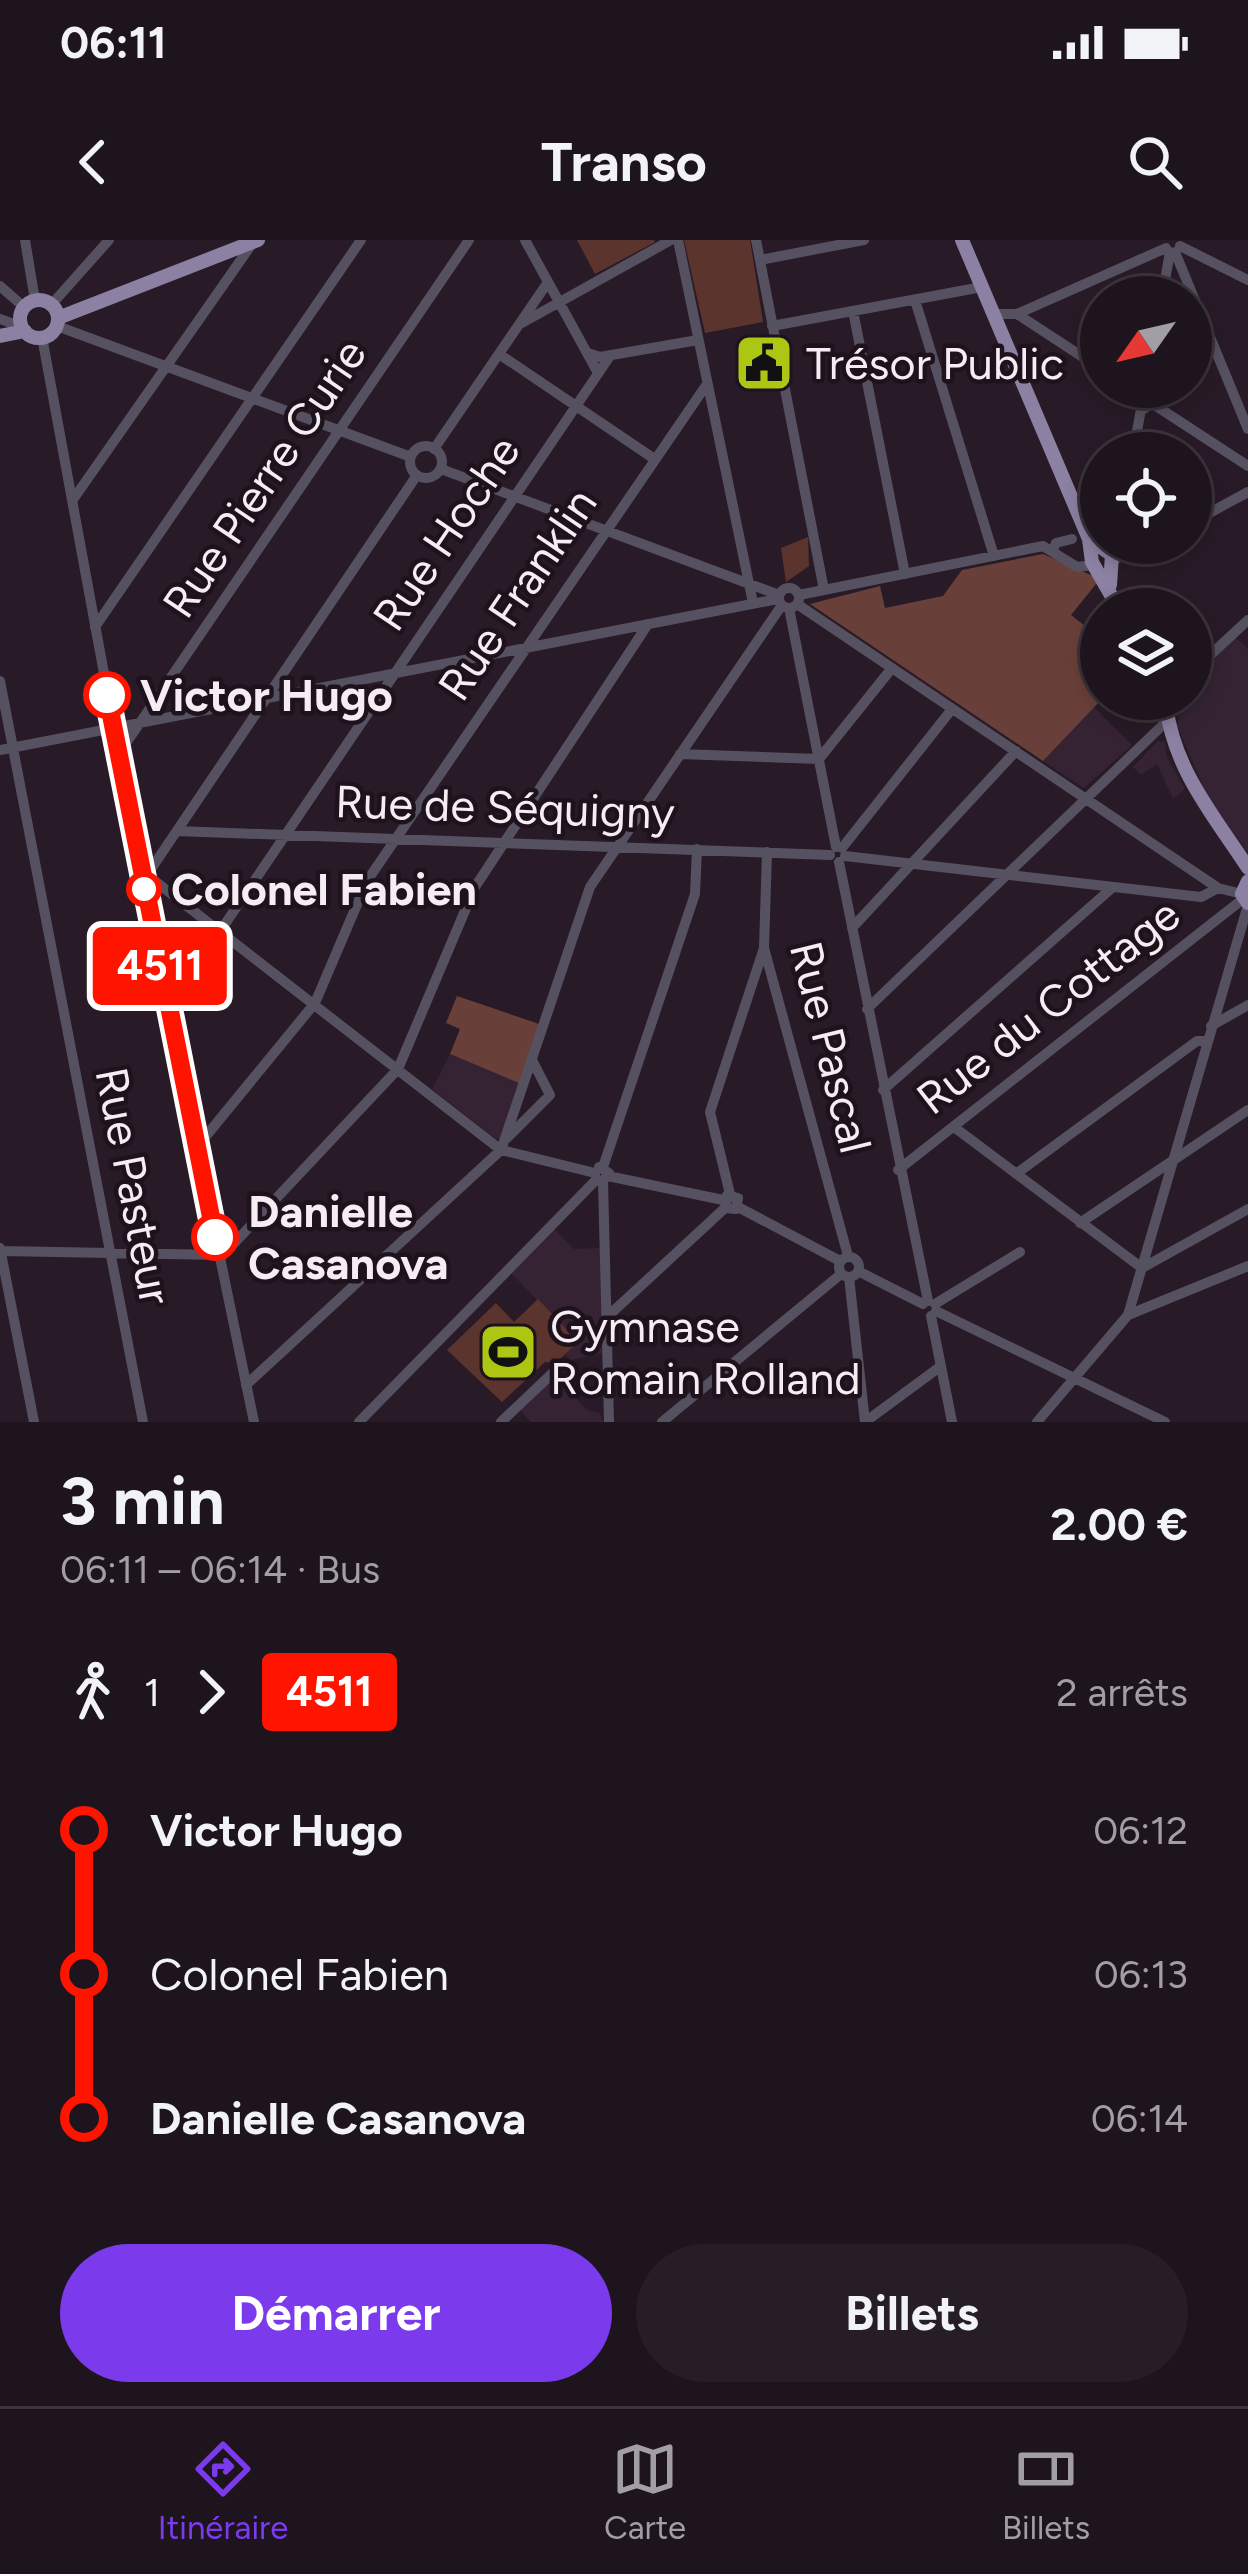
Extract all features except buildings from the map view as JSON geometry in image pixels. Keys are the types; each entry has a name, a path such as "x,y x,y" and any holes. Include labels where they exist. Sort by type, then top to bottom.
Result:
{"main road":[{"path":"14,320 56,315 252,240"},
{"path":"967,242 982,287 1080,506"},
{"path":"14,320 42,338 56,315"},
{"path":"1173,720 1203,794 1248,864"}],"street":[{"path":"14,320 25,240"},
{"path":"109,240 56,315 169,366 411,457"},
{"path":"72,501 252,240"},
{"path":"95,627 361,240"},
{"name":"Rue Pierre Curie","path":"118,755 469,240"},
{"path":"525,240 598,373"},
{"path":"519,325 675,240 753,603"},
{"path":"756,240 824,590"},
{"path":"760,260 863,240"},
{"path":"1166,276 1171,245"},
{"path":"1171,245 1248,429"},
{"path":"994,314 1017,314 1171,245 1248,280"},
{"path":"434,449 548,282"},
{"path":"0,286 14,320"},
{"path":"772,326 982,287"},
{"path":"915,300 994,556"},
{"path":"853,311 905,574"},
{"path":"1017,314 1080,355"},
{"path":"42,338 118,755 254,1422"},
{"path":"587,353 610,356 698,340"},
{"path":"499,354 653,458"},
{"name":"Rue Hoche","path":"221,930 610,356"},
{"name":"Rue Franklin","path":"197,1147 315,1003 363,887 707,384"},
{"path":"1150,408 1248,466"},
{"path":"411,457 421,447 434,449"},
{"path":"434,449 441,469"},
{"path":"411,457 417,475"},
{"path":"441,469 788,600 1218,888 1244,894 1128,1316 1037,1422"},
{"path":"417,475 430,478 441,469"},
{"path":"144,875 417,475"},
{"path":"1212,511 1248,491"},
{"path":"1053,550 1056,543 1072,539"},
{"path":"6,749 753,603 788,600 1043,546 1077,567 1083,564"},
{"path":"504,1144 586,896 788,600 813,576 818,559"},
{"path":"788,600 898,1170 952,1422"},
{"path":"1212,653 1248,620"},
{"path":"34,1422 0,1250 219,1258 398,1069 475,886 648,624"},
{"path":"819,759 892,668"},
{"name":"Rue Pasteur","path":"0,681 6,749 143,1422"},
{"path":"838,853 952,709"},
{"path":"867,1009 1085,797 1155,720"},
{"path":"852,928 1016,751"},
{"path":"680,754 819,759"},
{"name":"Rue de Séquigny","path":"177,831 838,853 1202,897 1218,888"},
{"path":"609,1422 601,1175 695,895 697,849"},
{"name":"Rue Pascal","path":"767,852 764,948 847,1268 865,1422"},
{"path":"144,875 504,1144 601,1175 729,1202 847,1268 1165,1422"},
{"path":"883,1090 1113,886"},
{"name":"Rue du Cottage","path":"898,1170 1244,894"},
{"path":"729,1202 710,1112 764,948"},
{"path":"1211,1026 1248,1005"},
{"path":"1016,1174 1197,1041 1206,1041"},
{"path":"246,1385 504,1144 550,1095 532,1060"},
{"path":"1080,1223 1248,1110"},
{"path":"954,1127 1142,1268"},
{"path":"359,1422 601,1175"},
{"path":"607,1317 729,1202"},
{"path":"1142,1268 1248,1209"},
{"path":"931,1307 1019,1252"},
{"path":"1128,1316 1248,1266"},
{"path":"662,1422 847,1268"},
{"path":"865,1422 941,1366"},
{"path":"501,1422 559,1367"}],"shaded area":[{"path":"577,240 654,240 655,242 595,274"},
{"path":"684,240 750,240 763,322 705,333"},
{"path":"808,537 809,566 786,582 781,548"},
{"path":"1043,554 1100,579 1093,588 1080,588 1080,604 1071,615 1080,622 1082,720 1043,761 810,604 880,586 885,608 943,596 962,570"},
{"path":"1235,637 1248,649 1248,853 1210,803 1177,725 1178,720 1212,720 1212,658"},
{"path":"1082,720 1107,720 1132,745 1084,788 1043,761"},
{"path":"1158,741 1165,742 1166,755 1185,789 1173,799 1157,764 1141,775 1133,767"},
{"path":"457,996 539,1024 519,1083 450,1054 460,1029 446,1023"},
{"path":"450,1054 519,1083 501,1137 496,1139 432,1089"},
{"path":"554,1229 574,1249 600,1248 602,1354 570,1360 565,1354 577,1341 511,1273"},
{"name":"Gymnase Romain Rolland","path":"538,1299 578,1342 556,1363 545,1362 502,1402 447,1350 496,1303 514,1322"},
{"path":"556,1376 604,1422 531,1422 520,1410"}],"bus line":[{"name":"4511","path":"107,695 215,1237"}],"place":[{"name":"Trésor Public","path":"764,363"},
{"name":"Victor Hugo","path":"107,695"},
{"name":"Colonel Fabien","path":"144,889"},
{"name":"Danielle Casanova","path":"215,1237"},
{"name":"Gymnase Romain Rolland","path":"508,1352"}]}
